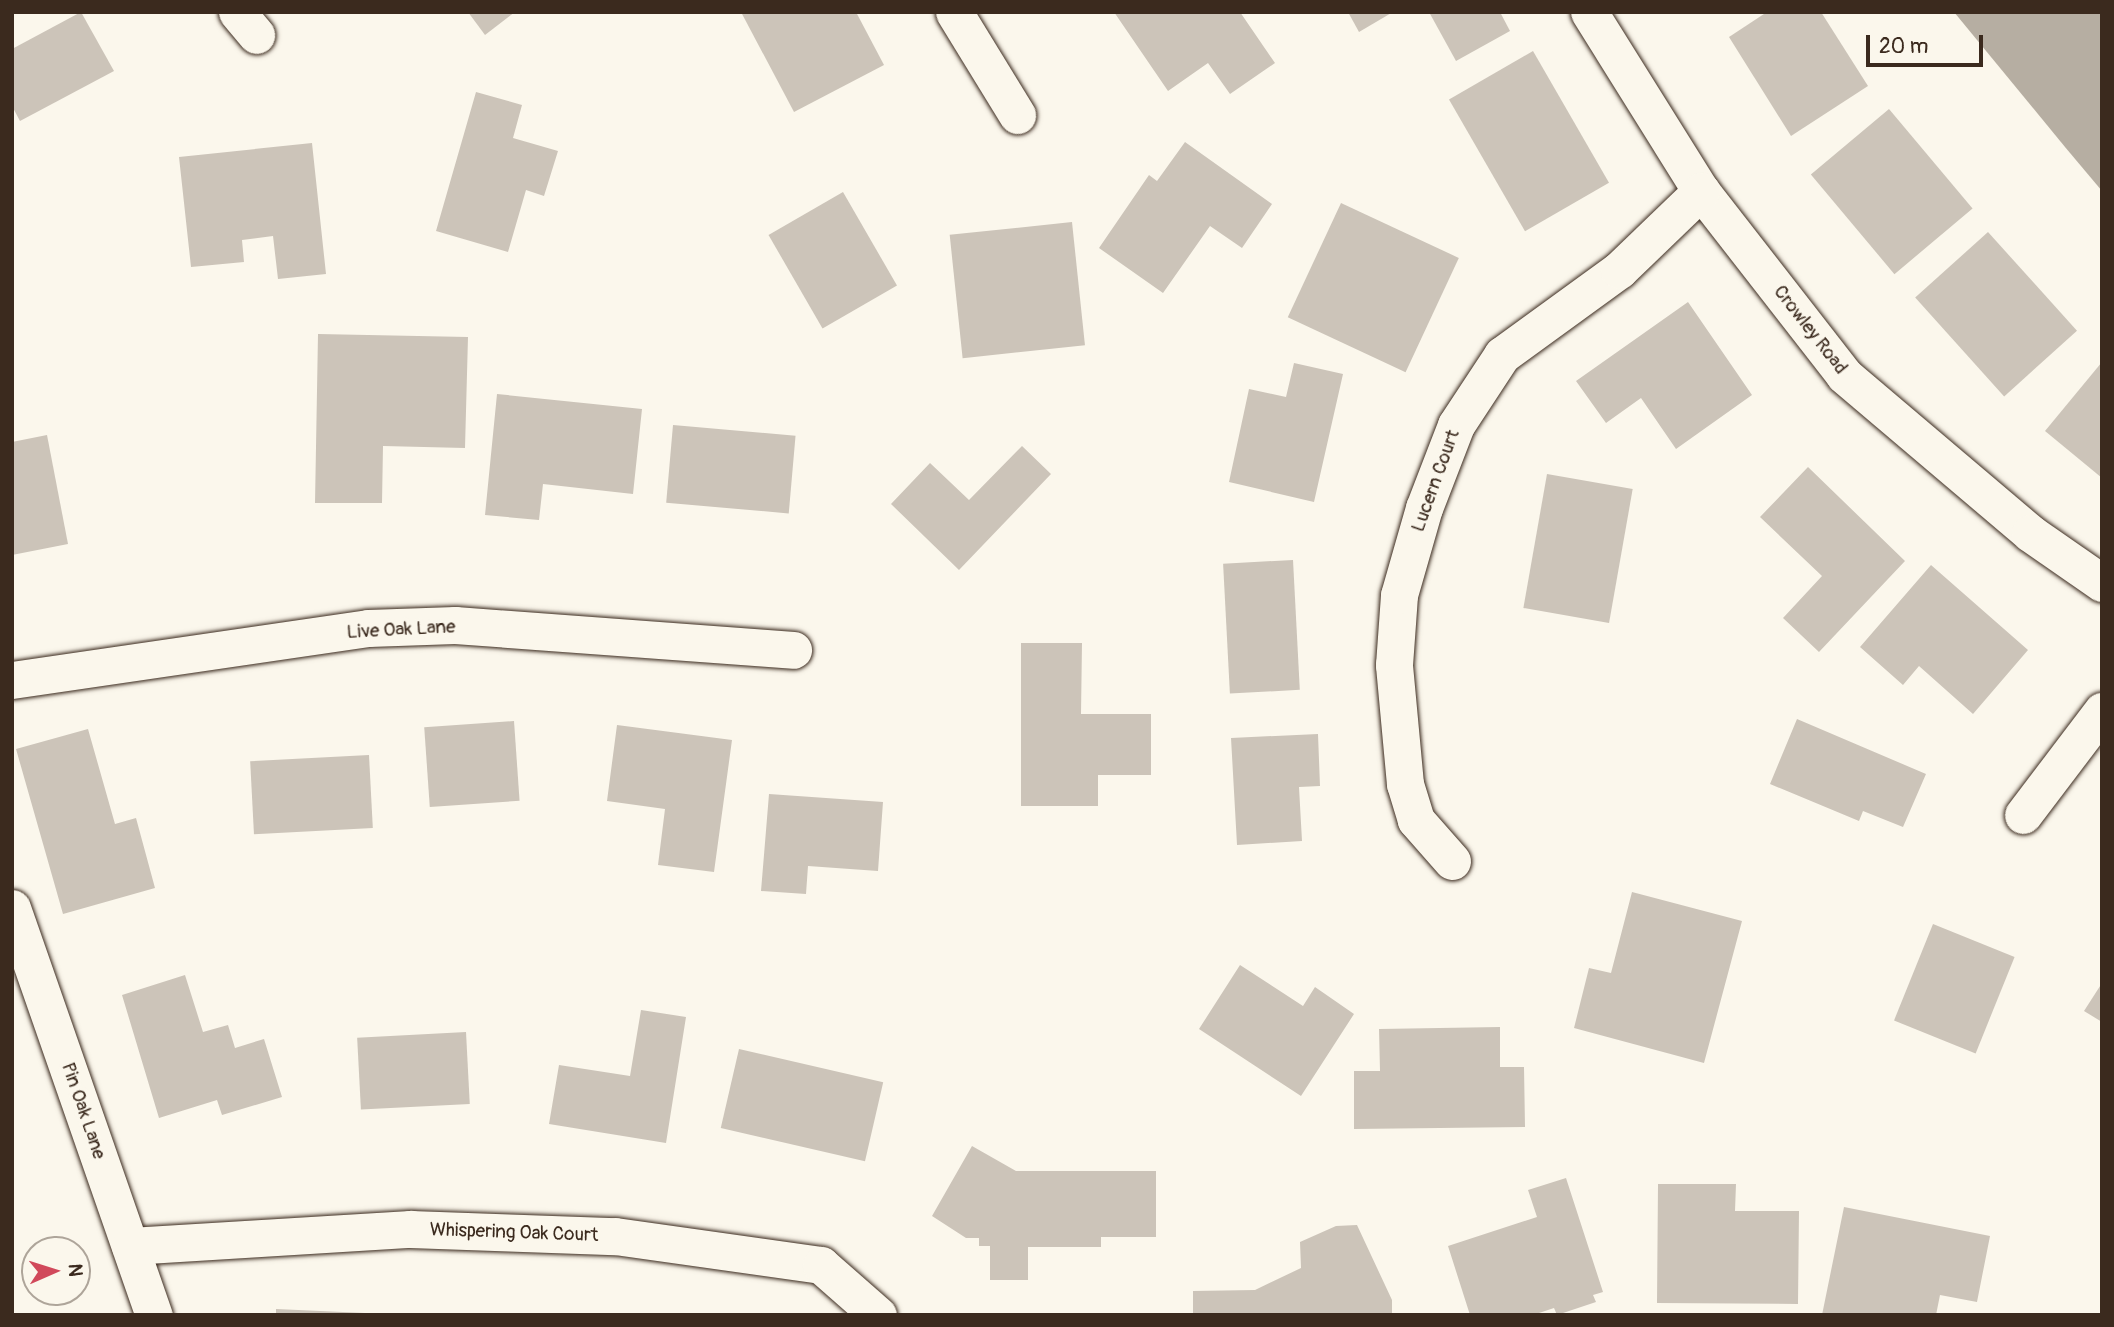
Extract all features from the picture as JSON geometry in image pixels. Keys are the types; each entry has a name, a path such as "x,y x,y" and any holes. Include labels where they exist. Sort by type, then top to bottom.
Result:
{"street":[{"path":"954,12 1017,115"},
{"name":"Crowley Road","path":"1589,12 1701,191 1844,375 2030,533 2102,583"},
{"name":"Lucern Court","path":"1452,861 1416,820 1405,784 1394,665 1399,595 1424,508 1456,425 1502,355 1619,270 1701,191"},
{"name":"Live Oak Lane","path":"12,680 381,628 455,625 793,650"},
{"path":"2023,815 2102,711"},
{"name":"Pin Oak Lane","path":"12,908 154,1315"},
{"name":"Whispering Oak Court","path":"130,1246 410,1229 615,1236 821,1265 878,1315"}],"shaded area":[{"path":"1954,12 2102,12 2102,191 2065,147"}],"building":[{"path":"81,12 114,71 20,121 12,106 12,49"},
{"path":"468,12 515,12 485,35"},
{"path":"741,12 856,12 884,65 794,112"},
{"path":"1114,12 1240,12 1275,63 1230,94 1208,63 1168,91"},
{"path":"1348,12 1393,12 1359,32"},
{"path":"1429,12 1500,12 1510,31 1456,61"},
{"path":"1767,12 1821,12 1868,86 1791,136 1729,37"},
{"path":"1533,51 1609,183 1525,231 1449,100"},
{"path":"476,92 522,105 513,138 558,151 544,196 526,190 508,252 436,231"},
{"path":"1889,109 1973,209 1894,274 1811,175"},
{"path":"1185,142 1272,204 1242,248 1210,226 1163,293 1099,248 1149,175 1157,181"},
{"path":"312,143 326,274 278,279 273,236 242,240 244,262 191,267 179,157"},
{"path":"843,192 897,286 823,329 769,235"},
{"path":"1341,203 1459,258 1406,372 1288,317"},
{"path":"1072,222 1085,345 963,358 950,235"},
{"path":"1988,232 2077,331 2004,396 1915,298"},
{"path":"1688,302 1752,395 1676,449 1641,398 1606,423 1576,381"},
{"path":"318,334 468,337 465,448 383,446 382,503 315,503"},
{"path":"2102,362 2102,478 2045,431"},
{"path":"1294,363 1343,374 1314,502 1229,482 1249,389 1286,397"},
{"path":"497,394 642,409 633,494 543,484 539,520 485,515"},
{"path":"673,425 796,436 789,513 666,503"},
{"path":"47,435 68,544 12,555 12,442"},
{"path":"1022,446 1051,474 959,570 891,504 930,463 969,500"},
{"path":"1808,467 1905,561 1819,652 1783,618 1822,576 1760,517"},
{"path":"1547,474 1633,489 1609,623 1523,608"},
{"path":"1293,560 1300,690 1230,693 1223,564"},
{"path":"1931,565 2028,650 1973,714 1919,666 1903,685 1860,647"},
{"path":"1021,643 1082,643 1081,714 1151,714 1151,775 1098,775 1098,806 1021,806"},
{"path":"1797,719 1926,774 1903,827 1863,811 1859,821 1770,784"},
{"path":"514,721 520,801 430,807 424,727"},
{"path":"617,725 732,740 714,872 658,865 665,809 607,801"},
{"path":"88,729 115,824 136,818 155,888 63,914 16,749"},
{"path":"1318,734 1320,786 1299,787 1302,841 1237,845 1231,738"},
{"path":"369,755 373,828 254,834 250,761"},
{"path":"769,794 883,802 878,871 808,866 806,894 761,891"},
{"path":"1632,892 1742,921 1704,1063 1574,1028 1589,968 1611,973"},
{"path":"1933,924 2015,957 1976,1053 1894,1020"},
{"path":"1240,965 1303,1006 1315,987 1354,1014 1301,1096 1199,1029"},
{"path":"185,975 203,1032 228,1025 235,1048 264,1039 282,1097 222,1115 217,1100 159,1118 122,995"},
{"path":"2102,983 2102,1022 2084,1011"},
{"path":"641,1010 686,1017 666,1143 549,1124 559,1065 630,1076"},
{"path":"1500,1027 1500,1067 1524,1067 1525,1127 1354,1129 1354,1071 1380,1071 1379,1029"},
{"path":"466,1032 470,1104 361,1110 357,1038"},
{"path":"739,1049 883,1082 865,1161 721,1128"},
{"path":"972,1146 1016,1171 1156,1171 1156,1237 1101,1237 1101,1247 1028,1247 1028,1280 990,1280 990,1246 979,1246 979,1238 966,1238 932,1216"},
{"path":"1566,1178 1603,1292 1593,1295 1596,1302 1557,1315 1554,1308 1533,1315 1470,1315 1448,1246 1537,1217 1528,1190"},
{"path":"1658,1184 1736,1184 1735,1211 1799,1211 1798,1304 1657,1303"},
{"path":"1844,1207 1990,1236 1977,1302 1940,1295 1936,1315 1822,1315"},
{"path":"1357,1225 1392,1300 1392,1315 1193,1315 1193,1291 1255,1290 1301,1268 1300,1242 1336,1226"},
{"path":"276,1309 365,1313 365,1315 276,1315"}]}
